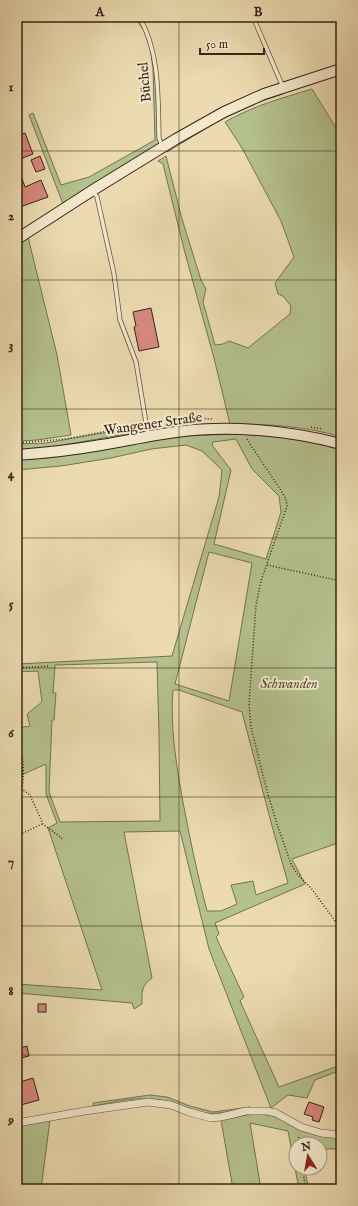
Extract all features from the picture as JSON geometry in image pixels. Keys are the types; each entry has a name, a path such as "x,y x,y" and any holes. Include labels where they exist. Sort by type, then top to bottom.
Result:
{"main road":[{"path":"17,239 92,190 224,112 283,87 341,69"},
{"name":"Wangener Straße","path":"17,455 66,451 148,436 200,430 278,432 341,444"}],"street":[{"path":"17,1123 148,1102 171,1105 189,1112 212,1118 246,1111 276,1113 302,1127 321,1133 341,1135"}],"lane":[{"name":"Büchel","path":"139,17 149,37 155,61 159,138 163,147"},
{"path":"253,17 283,87"},
{"path":"92,190 97,197 114,274 120,320 136,362 148,436"}],"path":[{"path":"17,443 65,439 146,424"},
{"path":"243,430 250,444 286,498 287,506 266,565 256,605 249,704 251,727 267,791 291,864 298,875 311,888 341,929"},
{"path":"266,565 341,581"},
{"path":"17,668 49,666"},
{"path":"17,745 20,747 22,752 22,789 30,795 43,824 64,840"},
{"path":"17,836 43,824"},
{"path":"300,1136 302,1127"},
{"path":"304,1176 306,1189"}],"green space":[{"path":"135,17 139,17 141,20 155,61 161,144 63,204 29,115 33,113 61,185 89,177 155,140 153,68 150,48 144,31"},
{"path":"312,89 341,136 341,437 314,430 286,426 230,424 163,164 158,161 166,156 182,219 201,280 206,289 203,302 215,345 223,344 229,341 248,348 290,314 291,306 283,296 278,294 275,283 294,257 281,221 242,148 225,122 257,107"},
{"path":"284,92 283,94 256,103 218,121 167,152 166,150 196,132 255,101"},
{"path":"28,237 57,355 71,435 37,440 17,441 17,243"},
{"path":"143,426 144,431 57,446 17,450 17,444 46,443"},
{"name":"Schwanden","path":"235,434 262,436 302,441 341,450 341,842 292,859 305,884 215,923 219,934 216,937 244,997 240,1001 279,1087 341,1065 341,1070 315,1080 307,1098 288,1095 271,1108 209,949 180,831 124,832 152,978 144,986 142,1004 134,1009 132,1003 17,993 17,984 102,990 48,828 57,823 46,794 46,764 17,777 17,728 30,726 27,714 42,702 38,671 17,672 17,664 172,656 219,497 222,470 202,451 186,445 151,449 111,458 61,466 17,470 17,460 46,458 146,441 186,436","holes":["236,439 252,469 279,496 281,512 266,559 214,544 231,470 212,445 213,442","209,552 252,563 229,701 175,684","157,662 160,821 60,822 49,792 52,720 54,720 56,693 53,693 55,665","173,690 179,690 242,712 288,883 256,895 253,881 231,885 237,904 221,911 207,911 193,854 180,784 174,744 172,703"]},
{"path":"150,1095 167,1097 190,1106 213,1112 250,1107 226,1112 208,1113 166,1101 152,1099 126,1100 93,1106 93,1103"},
{"path":"260,1114 274,1116 305,1132 326,1136 289,1136 288,1131 250,1123 261,1189 233,1189 221,1120"},
{"path":"50,1120 41,1189 17,1189 17,1127"},
{"path":"328,1136 341,1137 341,1149 328,1149"},
{"path":"297,1176 306,1176 309,1189 299,1189"}],"building":[{"path":"25,133 33,154 20,159 18,155 17,156 17,143 21,142 19,135"},
{"path":"40,156 45,169 36,172 31,160"},
{"path":"18,167 25,187 41,180 48,197 17,208"},
{"path":"151,308 159,347 139,351 134,327 136,326 133,312"},
{"path":"38,1004 46,1004 46,1012 38,1012"},
{"path":"27,1046 29,1056 17,1059 17,1049"},
{"path":"33,1078 39,1100 17,1106 17,1083"},
{"path":"309,1102 324,1107 319,1122 312,1120 313,1117 304,1114"}]}
